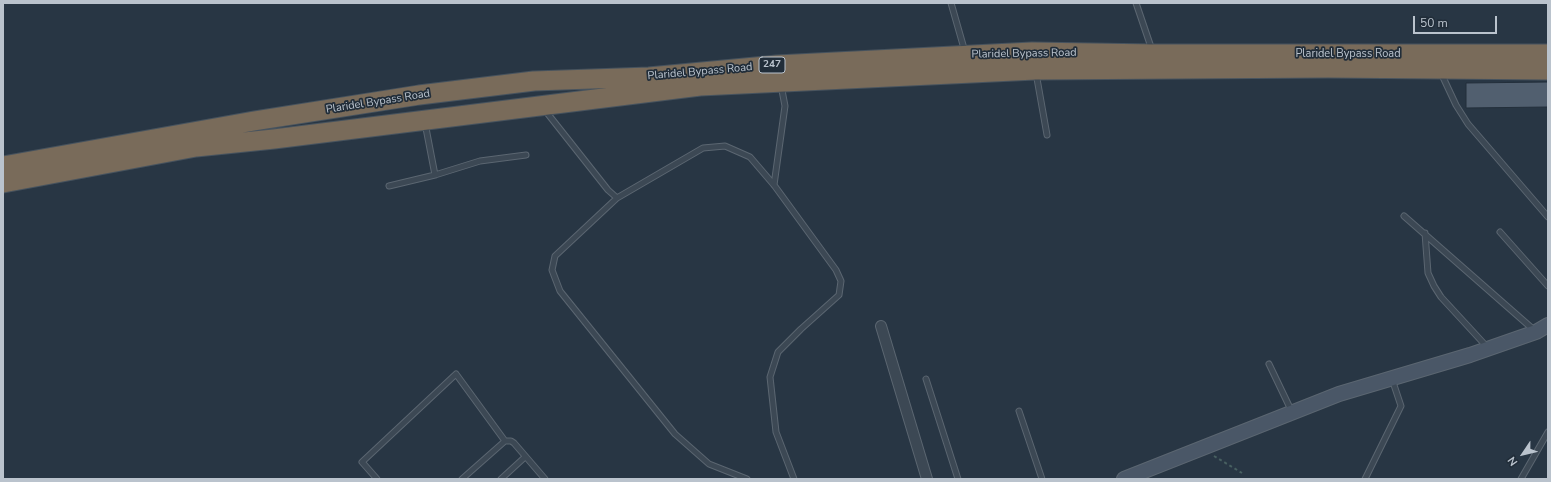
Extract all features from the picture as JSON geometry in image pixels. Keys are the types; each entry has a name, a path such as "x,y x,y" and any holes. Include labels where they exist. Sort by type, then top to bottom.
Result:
{"highway":[{"name":"Plaridel Bypass Road","path":"3,166 254,121 418,95 534,81 779,73 1153,54 1548,54"},
{"name":"Plaridel Bypass Road","path":"3,183 196,146 274,140 700,86 779,73 966,55 1033,61 1548,70"},
{"path":"418,95 424,121"}],"main road":[{"path":"1124,479 1339,394 1489,349 1542,328"}],"street":[{"path":"881,326 927,479"}],"lane":[{"path":"951,3 966,55"},
{"path":"1136,3 1153,54"},
{"path":"1033,61 1047,135"},
{"path":"1439,68 1456,105 1468,124 1548,218"},
{"path":"774,185 786,106 779,73"},
{"path":"541,105 608,190 617,198"},
{"path":"424,121 435,175"},
{"path":"747,479 708,464 675,434 560,291 552,270 555,256 617,198 703,148 725,146 750,157 774,185 836,270 841,282 839,295 778,352 770,377 776,432 794,479"},
{"path":"389,186 435,175 480,161 526,155"},
{"path":"1404,216 1542,328"},
{"path":"1500,232 1548,286"},
{"path":"1425,233 1428,273 1434,286 1441,297 1489,349"},
{"path":"1269,364 1293,412"},
{"path":"377,479 362,462 456,374 505,441"},
{"path":"1365,479 1401,406 1392,378"},
{"path":"926,379 958,479"},
{"path":"1019,410 1042,479"},
{"path":"1521,479 1548,432"},
{"path":"462,479 505,441 511,441 545,479"},
{"path":"501,479 526,457"},
{"path":"535,479 540,474"}],"path":[{"path":"1202,449 1242,473"}],"building":[{"path":"1548,82 1548,107 1466,108 1466,83"}]}
